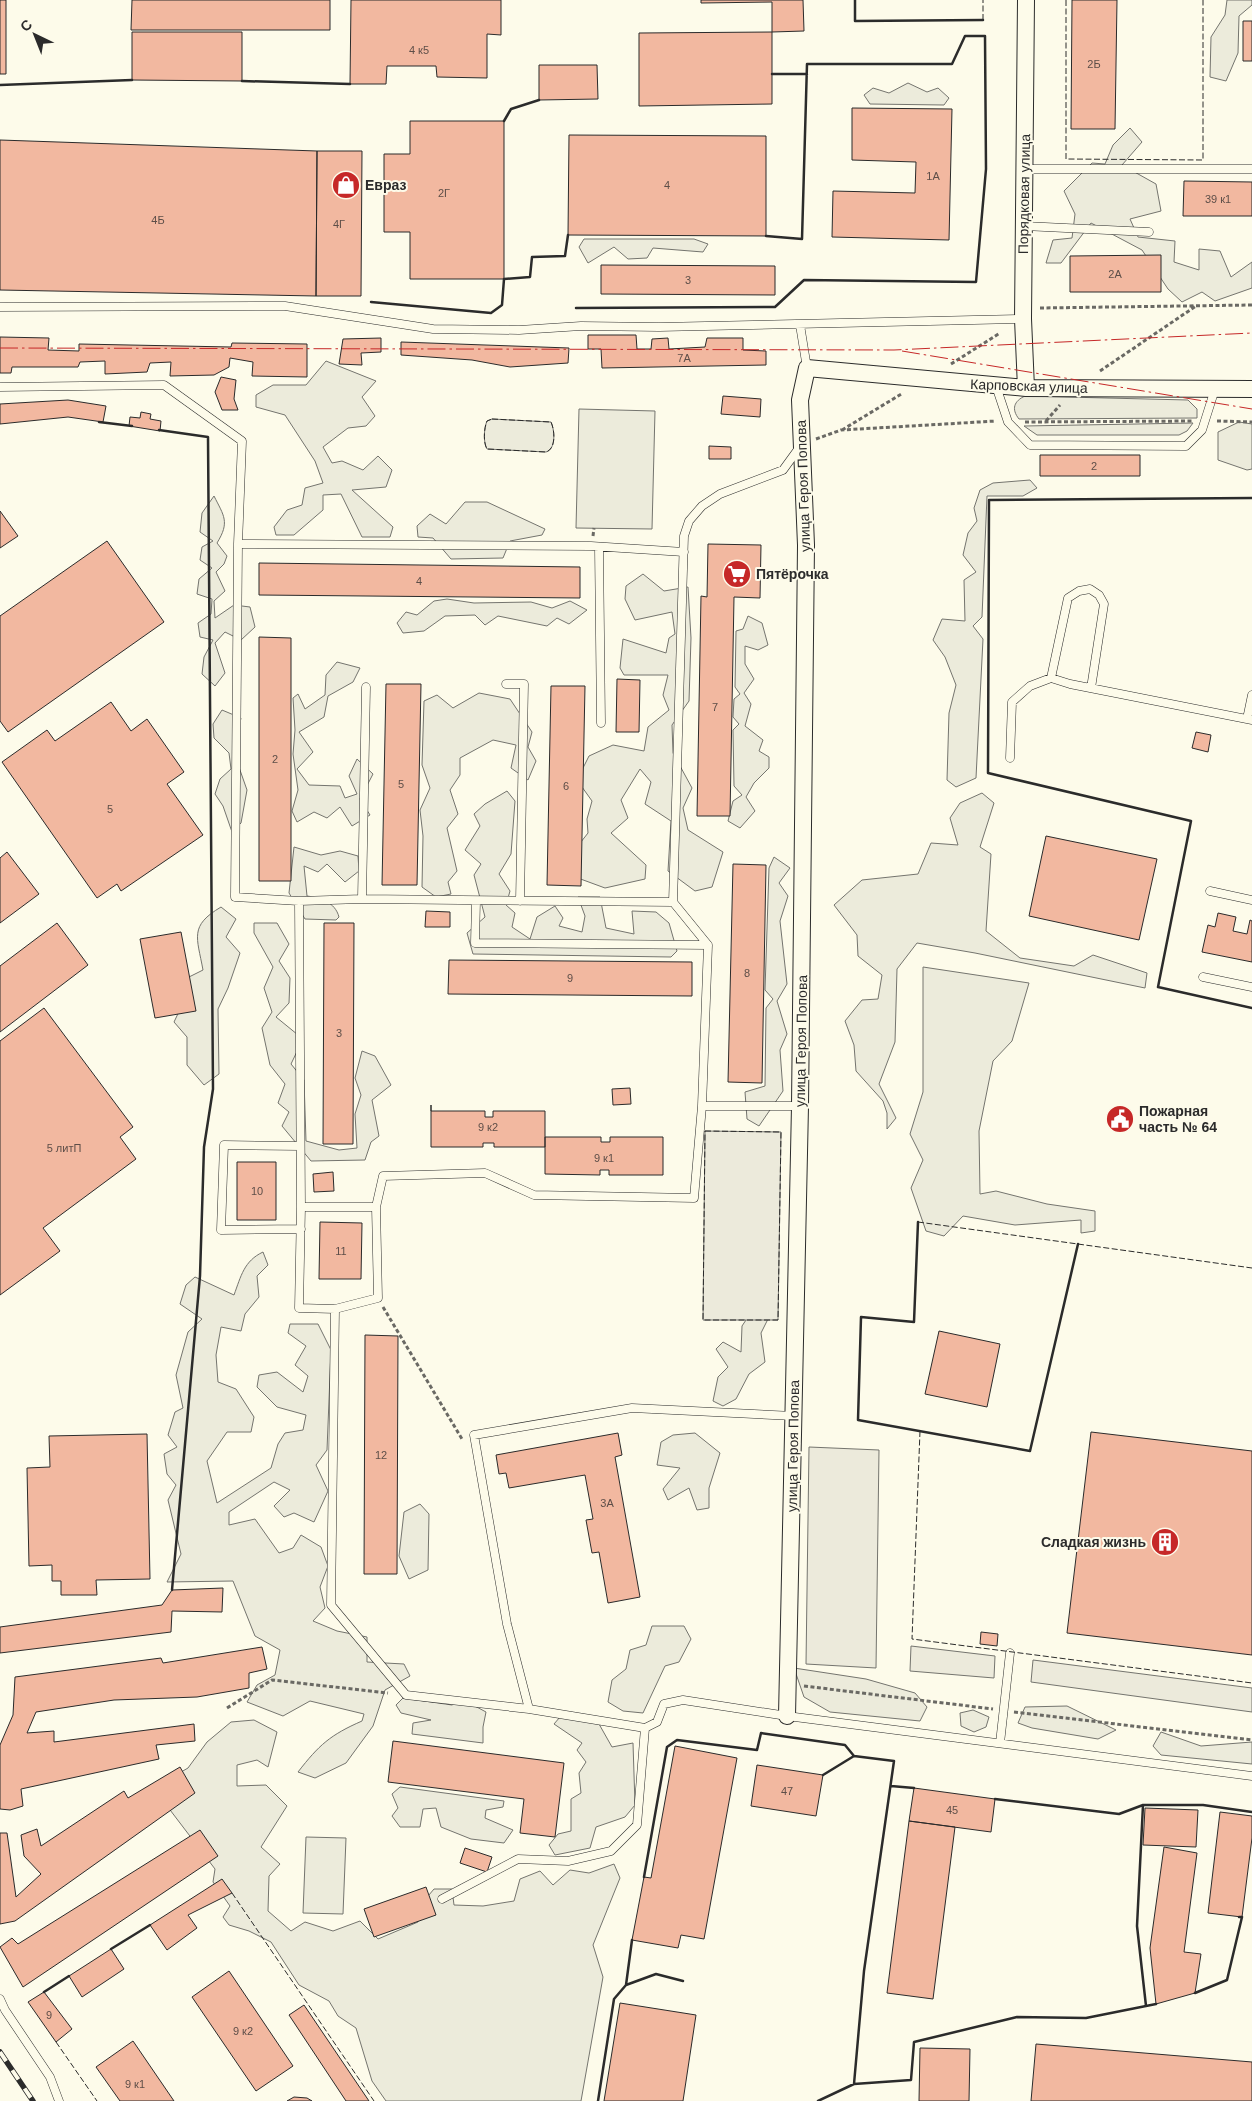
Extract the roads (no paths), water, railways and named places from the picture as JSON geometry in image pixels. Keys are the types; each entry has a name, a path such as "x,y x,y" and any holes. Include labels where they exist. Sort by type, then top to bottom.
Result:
{"street":[{"name":"Порядковая улица","path":"1026,0 1023,319 1026,388"},
{"name":"Карповская улица","path":"807,368 1026,388 1252,389"},
{"name":"улица Героя Попова","path":"788,1716 800,1106 806,545 800,400 807,368"}],"lane":[{"path":"1024,169 1252,169"},
{"path":"1024,226 1149,232"},
{"path":"0,307 286,306 433,329 519,330 581,326 800,325 1023,319"},
{"path":"800,325 807,368"},
{"path":"0,387 164,385 242,441 238,544 235,897 299,901 362,899 673,902"},
{"path":"996,386 1008,422 1030,445 1186,446 1202,430 1215,389"},
{"path":"299,901 302,1207 299,1308 335,1309 378,1298 376,1207 383,1176 486,1172 534,1194 694,1198 702,1106 708,945 673,902 684,536 688,521 702,506 720,494 783,470 802,444"},
{"path":"238,544 599,547 684,552"},
{"path":"599,547 601,723"},
{"path":"1051,678 1068,598 1079,591 1090,589 1099,596 1104,604 1091,688"},
{"path":"1010,758 1012,702 1030,686 1051,678 1249,720 1252,695"},
{"path":"506,684 524,684 520,901"},
{"path":"362,899 366,687"},
{"path":"1210,891 1252,900"},
{"path":"476,900 475,943 708,945"},
{"path":"1203,977 1252,987"},
{"path":"702,1106 800,1106"},
{"path":"300,1146 224,1145 221,1230 301,1229"},
{"path":"302,1207 376,1207"},
{"path":"335,1309 332,1605 406,1695 529,1709 645,1728 657,1722 664,1704 683,1700 788,1716 1252,1776"},
{"path":"529,1709 507,1624 474,1435 632,1408 794,1416"},
{"path":"1000,1743 1010,1653"},
{"path":"442,1900 518,1859 568,1861 611,1851 637,1825 645,1728"},
{"path":"0,1999 5,2010 50,2077 59,2101"}],"railway":[{"path":"0,2052 33,2101"}],"place":[{"name":"Евраз","path":"346,185"},
{"name":"Пятёрочка","path":"737,574"},
{"name":"Пожарная часть № 64","path":"1120,1119"},
{"name":"Сладкая жизнь","path":"1165,1542"}]}
